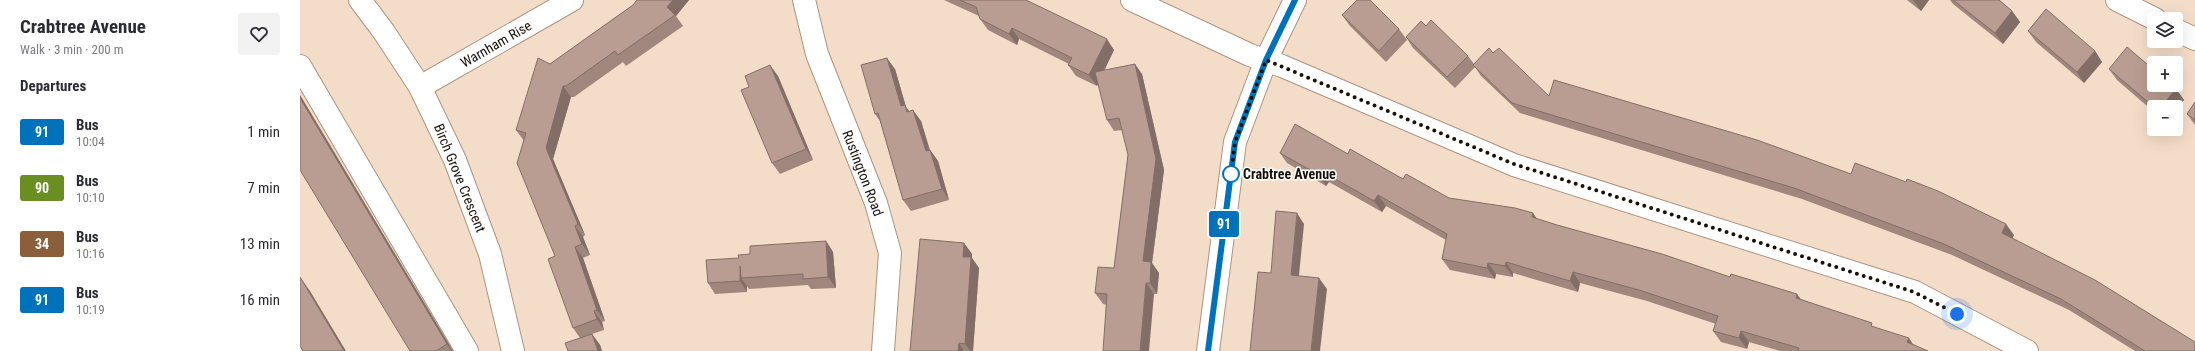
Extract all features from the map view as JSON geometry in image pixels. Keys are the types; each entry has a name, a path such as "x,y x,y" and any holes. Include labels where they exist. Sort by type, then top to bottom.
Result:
{"street":[{"name":"Birch Grove Crescent","path":"360,0 384,32 420,88 456,160 490,254 513,351"},
{"name":"Warnham Rise","path":"420,88 572,0"},
{"name":"Rustington Road","path":"804,0 817,54 876,203 890,253 883,351"},
{"path":"1132,0 1250,55 1266,60 1514,164 1914,292 2027,351"},
{"path":"1208,351 1235,142 1266,60 1295,0"},
{"path":"2117,0 2147,15"},
{"path":"2183,34 2195,40"},
{"path":"300,66 467,351"}],"building":[{"path":"637,0 673,0 667,7 675,15 618,55 615,51 566,86 563,86 546,148 578,224 575,226 582,244 575,247 597,310 594,311 597,319 573,328 548,259 555,256 517,163 526,133 516,130 538,58 550,64 633,5"},
{"path":"960,0 1026,0 1107,39 1089,75 1068,65 1072,58 1012,28 1009,34 980,19 976,7"},
{"path":"1357,0 1370,0 1399,29 1379,51 1342,15"},
{"path":"1953,0 1999,0 2012,11 1995,33"},
{"path":"2046,9 2095,51 2077,72 2028,31"},
{"path":"1431,20 1468,56 1447,77 1406,37 1421,21 1426,26"},
{"path":"2127,47 2147,64 2147,92 2174,92 2167,100 2147,101 2109,69"},
{"path":"1489,48 1493,53 1499,48 1549,96 1554,80 1757,140 1851,174 1855,163 1906,182 1907,179 1938,191 2006,224 2002,233 2095,280 2195,342 2195,351 2145,351 2061,299 1944,244 1794,188 1512,103 1473,65"},
{"path":"887,58 901,106 905,105 907,112 913,110 926,151 930,150 942,189 903,200 878,113 875,114 861,65"},
{"path":"1135,64 1156,159 1143,261 1151,262 1150,283 1146,283 1140,351 1103,351 1107,294 1095,293 1098,267 1114,268 1128,155 1119,118 1107,120 1095,72"},
{"path":"770,65 806,149 772,163 741,90 749,87 745,76"},
{"path":"300,98 447,344 436,351 410,351 300,170"},
{"path":"2195,102 2195,120 2187,114"},
{"path":"1295,124 1348,154 1350,149 1403,179 1406,174 1449,198 1515,208 1533,213 1532,217 1557,225 1662,254 1730,277 1731,274 1797,294 1796,298 1872,323 1871,326 1909,338 1907,342 1928,351 1798,351 1799,348 1741,331 1739,338 1713,331 1718,316 1639,290 1573,272 1570,281 1506,262 1505,266 1488,263 1487,268 1442,259 1447,234 1378,195 1374,201 1321,171 1319,175 1280,153"},
{"path":"1276,211 1297,213 1291,275 1319,278 1311,351 1250,351 1258,272 1271,273"},
{"path":"920,239 964,243 963,257 971,257 965,344 959,343 958,351 910,351"},
{"path":"826,241 828,277 803,279 803,274 741,278 740,266 740,281 708,283 706,260 739,258 738,255 750,254 750,246"},
{"path":"300,277 344,351 303,351 300,346"},
{"path":"592,334 598,351 568,351 565,343"}],"bus line":[{"name":"91","path":"1208,351 1235,142 1266,60 1295,0"}],"place":[{"name":"Crabtree Avenue","path":"1231,174"}],"route":[{"path":"1231,174 1235,142 1266,60 1514,164 1914,292 1957,314"}]}
